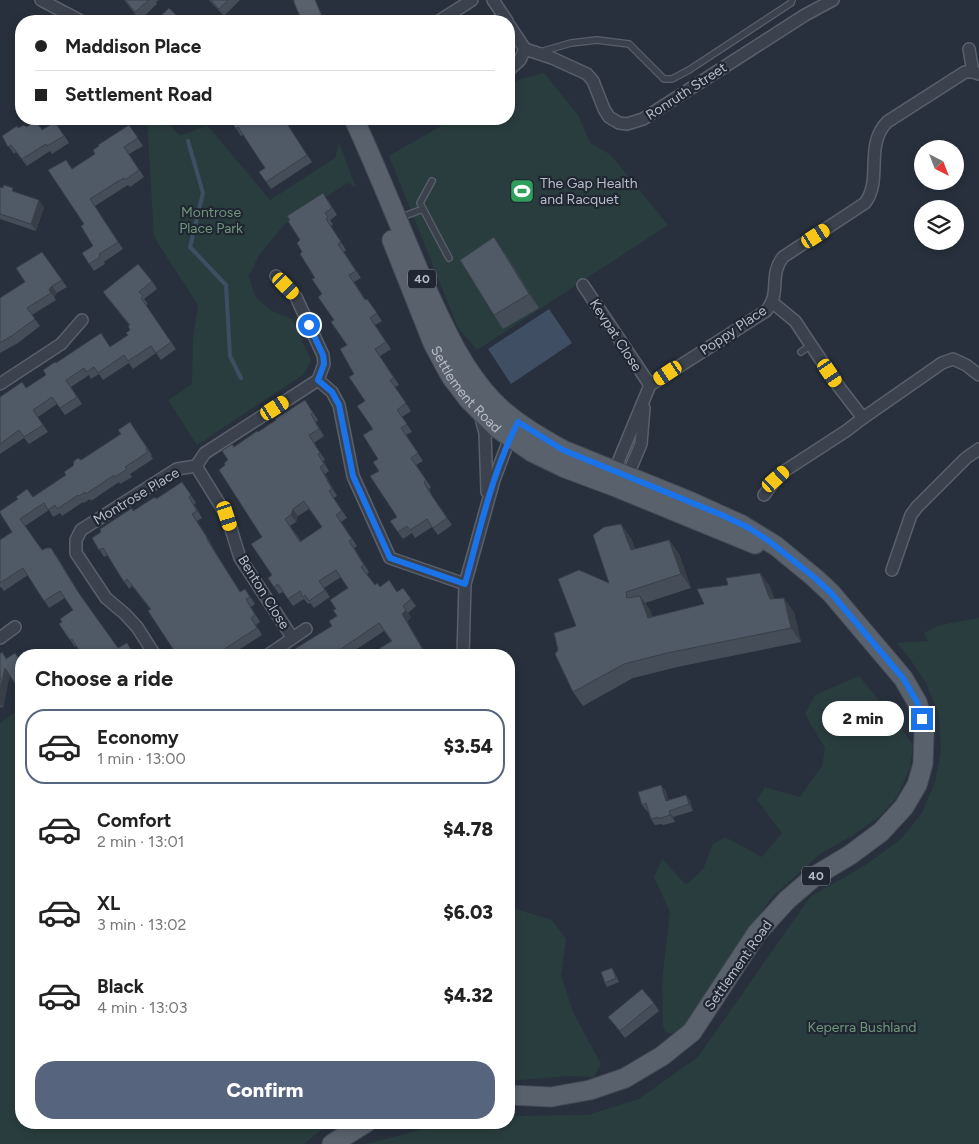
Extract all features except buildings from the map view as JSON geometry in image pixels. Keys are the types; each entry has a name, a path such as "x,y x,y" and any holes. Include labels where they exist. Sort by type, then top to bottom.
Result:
{"main road":[{"path":"304,0 310,15"},
{"name":"Settlement Road","path":"352,125 363,167 433,343 452,378 480,413 514,430 546,440 569,462 619,479 801,567 831,593 903,678 917,702 922,719 923,764 917,785 904,807 881,832 815,876 787,900 758,933 692,1032 662,1056 625,1078 590,1090 552,1097 515,1095"},
{"name":"Settlement Road","path":"357,125 450,340 459,356 482,388 502,410 514,430"},
{"path":"332,1144 356,1129"}],"street":[{"path":"41,0 70,15"},
{"path":"448,15 472,0"},
{"path":"492,0 502,15"},
{"name":"Ronruth Street","path":"525,49 552,58 587,74 593,81 604,109 610,117 620,123 627,124 642,120 805,15 833,0"},
{"path":"515,34 525,49 520,60 515,65"},
{"name":"Poppy Place","path":"648,391 766,311 773,303 777,265 783,257 865,204 872,187 876,139 879,130 886,122 965,72 976,73 969,48"},
{"path":"276,276 296,297 323,355 324,364 318,380 332,392 339,405 353,476 390,558 465,584"},
{"name":"Kevpat Close","path":"583,285 648,391"},
{"path":"773,303 795,321 806,348 863,418"},
{"path":"0,384 61,344 82,320"},
{"path":"764,495 776,479 786,470 948,361 953,359 966,365 979,375"},
{"name":"Montrose Place","path":"151,649 137,627 106,598 76,553 76,540 81,530 177,469 196,466 205,454 318,380"},
{"path":"619,479 648,391"},
{"path":"480,413 485,438 487,504"},
{"path":"463,649 465,584 487,504 514,430"},
{"path":"892,570 911,515 966,458 979,449"},
{"name":"Benton Close","path":"196,466 227,516 240,558 292,637"},
{"path":"0,638 15,627"},
{"name":"Benton Close","path":"276,649 306,629"}],"lane":[{"path":"538,53 571,43 597,40 629,44 664,79 672,79 689,70 791,3 792,0"},
{"path":"432,181 420,203 449,258"},
{"path":"397,219 423,208"}],"green space":[{"name":"The Gap Health and Racquet","path":"544,73 578,115 590,143 611,155 668,225 477,350 458,328 389,156 443,125 515,125 515,82"},
{"name":"Montrose Place Park","path":"147,125 170,125 179,135 207,125 270,200 335,158 339,143 356,187 347,183 285,224 259,255 249,276 255,296 270,310 292,319 311,360 304,374 197,445 168,400 192,384 193,340 198,305 154,237"},
{"name":"Keperra Bushland","path":"979,618 979,1144 365,1144 422,1129 515,1129 515,1116 588,1115 639,1099 698,1057 810,897 864,866 901,839 922,813 935,782 941,749 939,715 926,683 897,643 928,641 924,633 940,625"},
{"path":"859,676 913,745 910,768 897,797 878,818 820,854 771,898 679,1036 665,1032 663,1025 662,982 670,912 654,877 662,859 686,885 703,869 713,844 725,837 762,857 782,833 757,800 765,787 800,797 822,766 825,748 805,714 815,695"},
{"path":"15,712 15,1129 323,1129 304,1144 0,1144 0,723"},
{"path":"515,909 552,920 566,939 561,975 573,1012 601,1064 594,1077 568,1076 515,1080"}],"water":[{"path":"549,309 572,343 511,384 488,349"}],"waterway":[{"path":"188,141 203,193 190,247 226,285 230,356 241,378"}],"place":[{"name":"The Gap Health and Racquet","path":"522,191"}],"route":[{"path":"309,325 323,355 324,364 318,380 332,392 339,405 353,476 390,558 434,575 465,584 494,480 518,422 563,450 722,515 749,528 769,541 831,593 903,678 917,702 922,719"}]}
